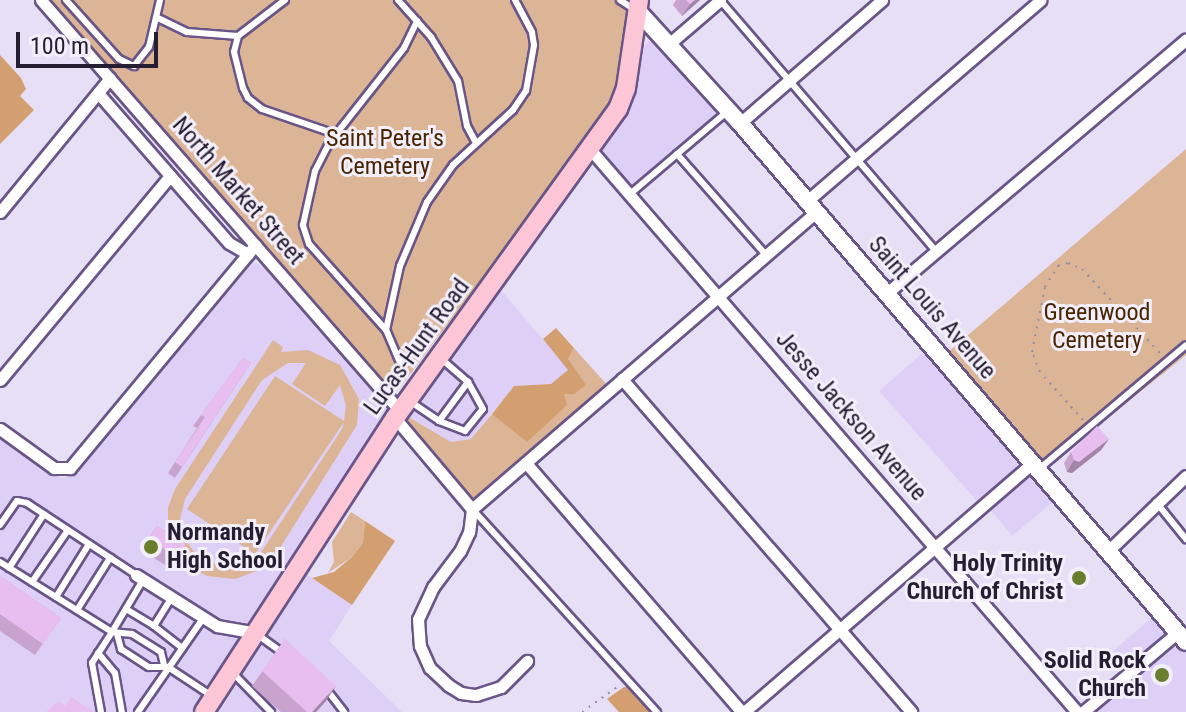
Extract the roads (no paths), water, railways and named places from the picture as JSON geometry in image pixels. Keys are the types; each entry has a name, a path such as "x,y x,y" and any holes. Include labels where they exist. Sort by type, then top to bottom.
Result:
{"main road":[{"name":"Lucas-Hunt Road","path":"209,704 401,410 590,149 624,97 637,3"}],"street":[{"name":"North Market Street","path":"41,0 252,249 401,410 472,509"},
{"path":"670,43 720,0"},
{"path":"735,116 789,81 882,0"},
{"path":"527,661 489,693 461,693 430,668 417,637 418,619 424,604 460,551 469,532 472,509 717,294 766,255 856,157 1041,0"},
{"name":"Saint Louis Avenue","path":"637,3 1183,637"},
{"path":"887,293 1186,39"},
{"path":"0,212 110,78"},
{"path":"0,429 54,468 63,471 70,468 252,249 229,243 98,93"},
{"name":"Jesse Jackson Avenue","path":"590,149 1080,712"},
{"path":"0,380 170,176"},
{"path":"622,379 911,712"},
{"path":"526,463 743,712 935,547 1036,466"},
{"path":"1108,551 1186,476"},
{"path":"140,577 233,632 255,633"},
{"path":"1080,712 1183,637"}],"lane":[{"path":"66,0 129,66 144,57 158,18 160,0"},
{"path":"285,0 238,36 234,52 248,98 262,109 335,134"},
{"path":"398,0 417,21 458,81 467,126 476,143"},
{"path":"386,330 400,266 418,220 453,165 513,110 531,78 532,32 515,0"},
{"path":"620,0 637,3"},
{"path":"720,0 936,251"},
{"path":"158,18 175,29 238,36"},
{"path":"401,365 386,330 304,235 306,202 315,171 335,134 404,48 417,21"},
{"path":"630,194 677,154 735,116"},
{"path":"677,154 766,255"},
{"path":"1036,466 1089,430 1186,345"},
{"path":"401,410 465,431 483,409 468,382 439,357"},
{"path":"439,421 468,382"},
{"path":"0,525 17,501 44,514 140,577 114,633 92,663 101,712"},
{"path":"1156,502 1186,539"},
{"path":"472,509 657,712"},
{"path":"9,568 44,514"},
{"path":"32,582 68,530"},
{"path":"56,597 89,544"},
{"path":"77,610 110,558"},
{"path":"0,562 114,633 132,634 161,652 166,666 209,704"},
{"path":"154,626 172,597"},
{"path":"126,609 182,648"},
{"path":"138,712 166,666 204,617"},
{"path":"114,633 121,649 149,667 166,666"},
{"path":"255,633 285,654"},
{"path":"98,653 115,673 122,712"},
{"path":"230,671 271,712"},
{"path":"320,684 344,712"}],"place":[{"name":"Normandy High School","path":"151,547"},
{"name":"Holy Trinity Church of Christ","path":"1079,578"},
{"name":"Solid Rock Church","path":"1162,675"}],"park label":[{"name":"Saint Peter's Cemetery","path":"385,153"},
{"name":"Greenwood Cemetery","path":"1097,327"}]}
